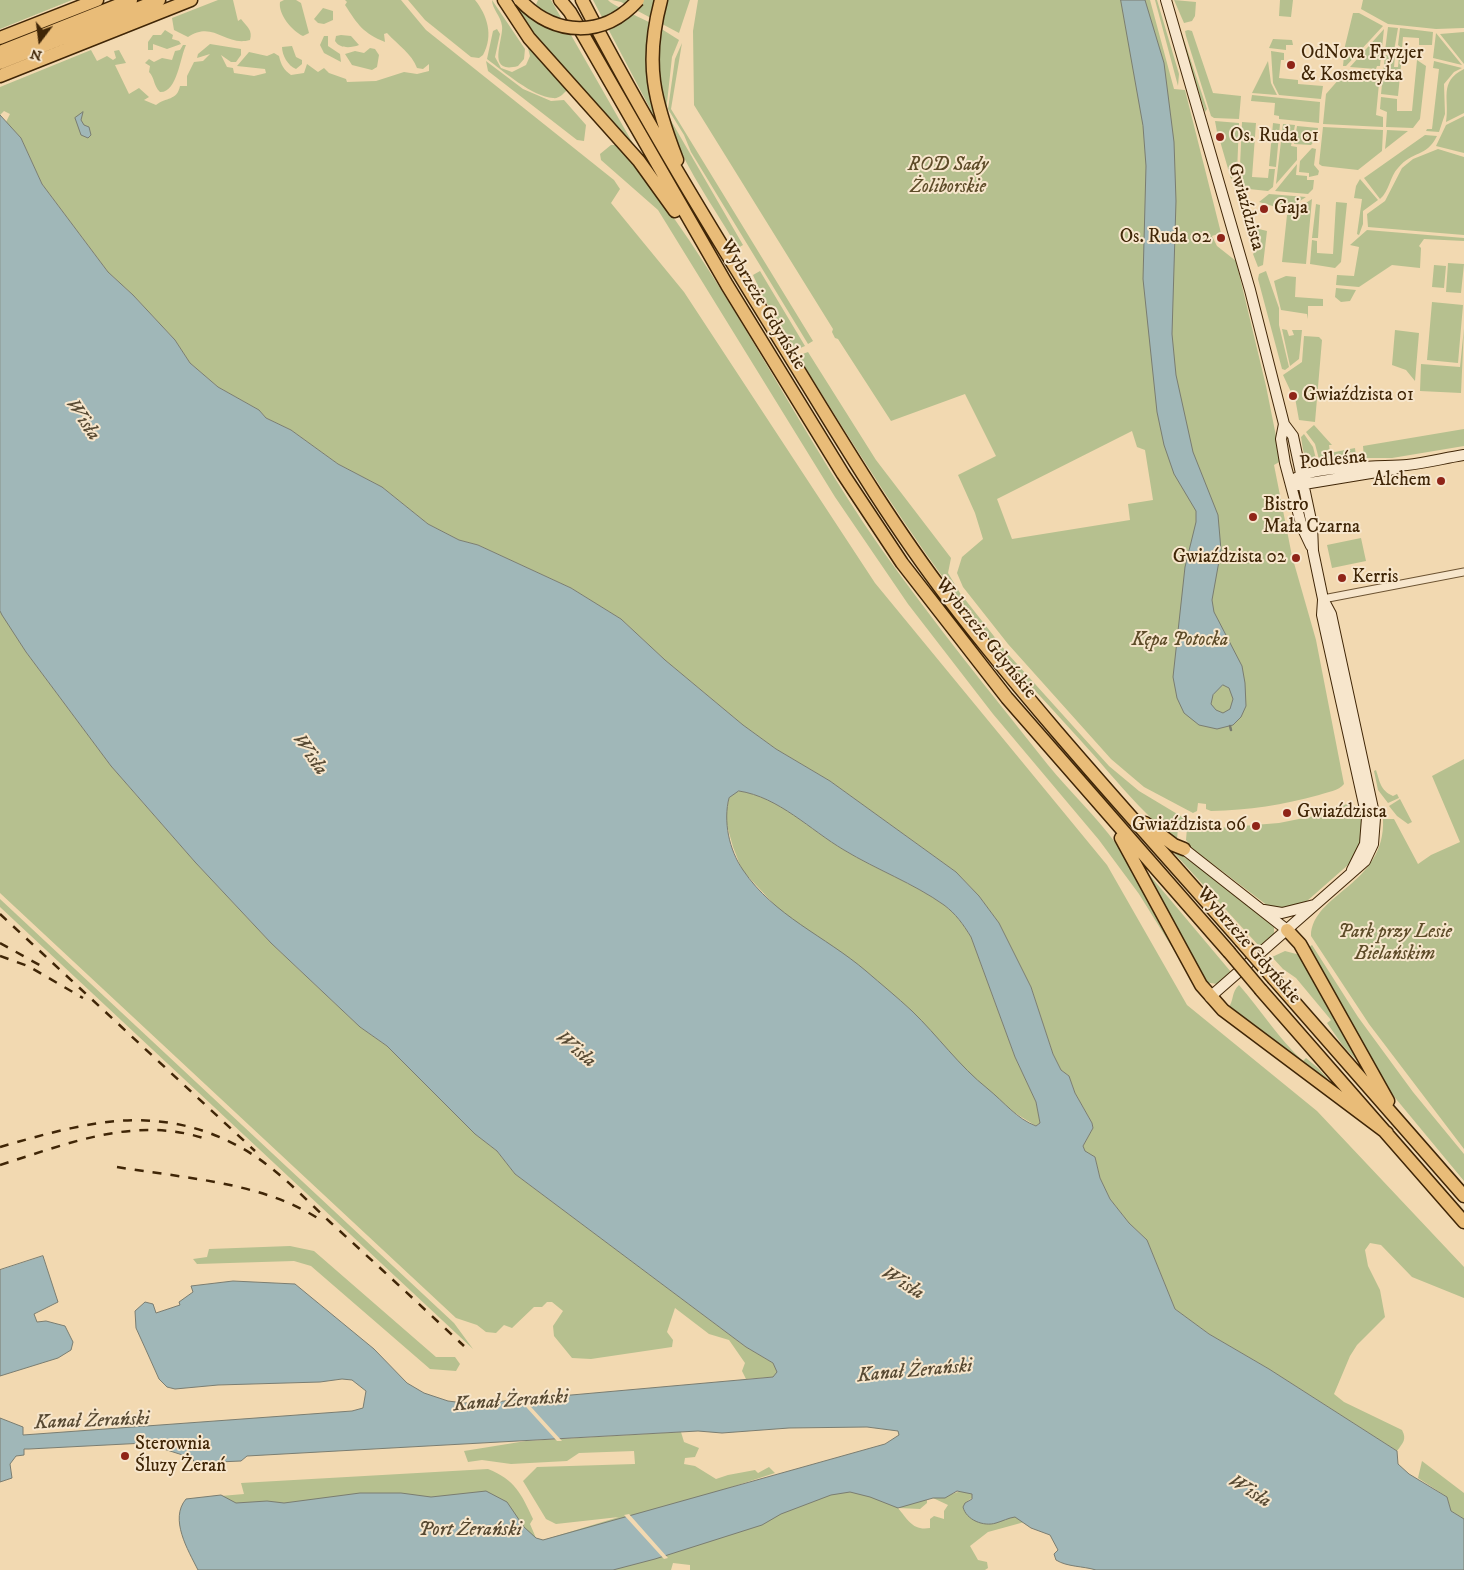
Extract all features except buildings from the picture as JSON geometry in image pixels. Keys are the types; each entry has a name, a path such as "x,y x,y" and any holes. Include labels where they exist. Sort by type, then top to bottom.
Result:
{"highway":[{"path":"0,38 96,0"},
{"path":"0,52 131,0"},
{"path":"0,64 160,0"},
{"path":"0,76 191,0"},
{"path":"504,0 529,38 638,160 727,285"},
{"path":"520,0 544,20 576,29 607,24 626,12 638,0"},
{"name":"Wybrzeże Gdyńskie","path":"560,0 570,12 601,69 727,285 842,474 914,579 996,684 1464,1222"},
{"name":"Wybrzeże Gdyńskie","path":"582,0 626,84 690,192 824,411 911,546 1006,670 1464,1196"},
{"path":"661,0 654,30 652,68 656,98 661,119 690,192"},
{"path":"1123,806 1174,845 1184,850"},
{"path":"1109,816 1201,985 1210,997 1223,1010 1387,1133"},
{"path":"1287,930 1300,944 1400,1123"}],"street":[{"name":"Gwiaździsta","path":"1166,0 1250,290 1284,424 1293,436 1304,486 1312,525 1313,551 1323,599 1322,615 1366,813 1367,831 1362,850 1350,875"},
{"name":"Gwiaździsta","path":"1284,424 1281,439 1302,527 1313,551"},
{"name":"Podleśna","path":"1291,482 1304,486 1385,472 1408,465 1464,455"},
{"name":"Podleśna","path":"1291,482 1301,475 1352,467 1408,465"},
{"path":"1323,599 1464,572"},
{"name":"Gwiaździsta","path":"1210,997 1365,861 1374,838 1374,811 1331,614 1323,599"},
{"path":"1359,785 1365,773"},
{"path":"1184,850 1287,930"},
{"path":"1263,910 1282,913 1316,904"}],"green space":[{"path":"0,0 72,0 0,29"},
{"path":"218,0 233,0 238,21 241,19 249,29 251,34 250,40 233,40 205,31 188,37 174,30 172,18"},
{"path":"296,0 301,3 309,33 303,36 294,30 283,17 280,2"},
{"path":"345,0 401,0 426,30 614,180 620,189 611,203 684,292 875,583 1107,865 1187,1005 1317,1111 1464,1267 1464,1298 1412,1277 1381,1245 1370,1243 1365,1250 1368,1266 1380,1290 1385,1317 1357,1345 1350,1356 1334,1394 1344,1402 1402,1430 1403,1443 1397,1451 1269,1369 1209,1334 1175,1309 1147,1240 1129,1223 1110,1199 1100,1178 1095,1157 1085,1152 1083,1146 1093,1128 1092,1123 1075,1093 1069,1076 1061,1070 1053,1054 1031,987 999,923 979,896 956,872 830,781 776,749 743,725 665,660 621,619 571,588 478,545 459,540 428,524 382,487 338,464 291,430 266,418 259,410 218,387 190,363 175,340 133,295 108,272 42,184 21,138 6,122 10,114 4,111 0,115 0,87 91,50 97,61 107,56 113,60 116,58 114,51 119,50 126,63 115,65 129,94 139,88 149,97 144,100 156,105 174,96 179,91 180,86 187,86 187,76 194,62 203,61 210,54 197,58 198,54 210,44 241,49 241,55 236,62 231,62 221,55 227,67 233,68 234,73 254,76 266,73 265,69 237,66 249,52 267,56 274,53 279,56 283,67 291,75 304,73 307,64 318,72 324,68 329,73 346,79 347,82 376,81 404,72 417,74 429,71 429,64 423,69 417,68 408,54 387,33 384,34 385,42 366,32 345,5 347,2"},
{"path":"408,0 475,0 483,12 488,26 488,40 483,55 479,58 471,57 425,20"},
{"path":"492,0 525,49 524,59 518,66 508,67 502,65 499,61 498,54 502,26"},
{"path":"538,0 551,0 639,154 531,36 514,5 525,10 535,7"},
{"path":"593,0 608,0 651,23 656,120"},
{"path":"612,0 690,0 679,33 621,2"},
{"path":"698,0 1150,0 1174,89 1185,90 1221,233 1212,236 1217,246 1236,261 1266,386 1281,461 1274,465 1292,556 1316,640 1344,784 1342,786 1333,791 1306,799 1252,808 1211,811 1206,809 1206,804 1198,803 1197,811 1193,813 1144,787 1111,759 1008,644 963,587 957,573 962,557 983,539 975,513 958,475 996,456 965,394 891,421 838,339 835,338 832,332 833,329 694,105 693,31","holes":["1132,431 1137,447 1145,450 1153,500 1128,504 1130,520 1012,539 997,499"]},
{"path":"1155,0 1157,0 1179,74 1178,86"},
{"path":"1174,0 1196,2 1195,16 1192,21 1184,23"},
{"path":"1280,0 1293,0 1291,17 1279,16"},
{"path":"1363,0 1464,0 1464,28 1436,29 1388,24 1361,9"},
{"path":"323,8 333,11 333,20 324,24 318,23 314,19"},
{"path":"1353,13 1359,13 1383,26 1346,66 1343,66 1345,46"},
{"path":"1388,27 1398,28 1394,51 1385,51"},
{"path":"660,28 679,40 672,57 666,112 743,245 738,248 691,170 667,118 660,90 658,60"},
{"path":"1400,28 1433,32 1432,45 1419,45 1419,38 1403,37 1402,48 1398,45"},
{"path":"497,29 500,34 495,57 501,68 512,72 526,65 530,56 526,40 567,90 557,98 545,97 518,83 487,59 493,31"},
{"path":"1384,29 1380,66 1377,66 1376,69 1350,67"},
{"path":"165,30 173,35 172,39 179,41 181,44 167,49 153,44 153,50 148,50 148,42 153,35 161,35"},
{"path":"1185,31 1192,31 1213,93 1241,96 1239,119 1214,118 1211,116 1186,36"},
{"path":"1464,32 1464,64 1440,34"},
{"path":"1436,33 1462,65 1433,58"},
{"path":"1182,34 1207,109 1205,112 1181,36"},
{"path":"324,36 328,36 328,46 340,54 341,62 324,53 320,45"},
{"path":"336,36 351,36 359,45 343,47 337,44 335,41"},
{"path":"1273,39 1292,40 1293,45 1286,45 1286,50 1269,48"},
{"path":"682,43 671,109 813,341 808,344 691,152 684,135 668,109 675,59"},
{"path":"183,45 186,45 174,81 166,91 160,92 149,72 150,66 145,63 149,59 154,62 162,58 172,60 175,51 180,50"},
{"path":"292,46 296,57 302,60 302,64 296,69 288,63 282,50 282,47"},
{"path":"370,48 375,49 379,55 377,67 372,70 352,65 345,54 355,51 364,53"},
{"path":"1271,51 1284,53 1284,60 1281,60 1279,78 1298,80 1298,84 1323,86 1321,99 1279,95 1273,83"},
{"path":"1385,55 1395,56 1394,67 1398,67 1399,56 1402,56 1398,96 1381,94"},
{"path":"1417,60 1426,66 1420,119 1413,128 1386,127 1387,112 1380,109 1381,97 1397,99 1397,111 1412,111"},
{"path":"486,61 523,89 551,101 564,100 586,125 584,141 577,140 488,71"},
{"path":"1268,61 1271,83 1277,95 1252,93"},
{"path":"1434,61 1462,68 1454,72 1444,84 1445,114 1439,132 1426,131 1427,129 1432,129 1439,69 1433,68"},
{"path":"1464,69 1464,113 1446,122 1448,85 1456,74"},
{"path":"1347,70 1380,73 1376,115 1383,117 1383,127 1323,124 1326,94"},
{"path":"1252,95 1320,102 1319,123 1279,119 1279,116 1274,115 1275,103 1251,101"},
{"path":"1464,116 1464,153 1436,146 1446,125"},
{"path":"1215,121 1239,123 1237,173 1231,179 1220,141 1222,140 1220,132 1217,132"},
{"path":"1242,122 1256,123 1252,177 1268,178 1269,169 1275,169 1273,187 1268,191 1239,188"},
{"path":"1273,123 1280,124 1276,167 1269,166"},
{"path":"1283,124 1295,125 1291,146 1297,147 1297,160 1276,184"},
{"path":"1297,126 1318,128 1317,138 1311,145 1294,144"},
{"path":"1323,127 1383,130 1382,151 1358,170 1322,166 1319,164"},
{"path":"1387,130 1408,131 1385,149"},
{"path":"1425,135 1437,136 1428,148 1409,158 1398,168 1380,199 1364,178"},
{"path":"611,145 618,145 690,241 847,497 900,575 1048,765 1117,845 1144,888 1184,962 1180,960 1139,894 1099,840 993,714 908,604 835,497 658,210 601,160 600,154"},
{"path":"1312,148 1316,149 1314,165 1319,171 1318,175 1309,177 1309,173 1299,172 1300,161"},
{"path":"1438,149 1464,157 1464,235 1368,227 1367,214 1385,201 1402,168 1413,159"},
{"path":"1297,164 1296,175 1307,176 1307,180 1314,180 1313,189 1308,194 1275,191"},
{"path":"1360,179 1378,200 1363,211 1363,224 1359,235 1357,234 1362,199 1354,198 1356,186"},
{"path":"1269,194 1306,197 1286,210 1259,202"},
{"path":"1312,199 1306,264 1282,262 1287,215"},
{"path":"1336,202 1347,203 1341,262 1335,268 1310,264 1312,240 1317,241 1317,253 1333,254"},
{"path":"1316,204 1320,205 1318,238 1312,238"},
{"path":"1255,228 1267,231 1263,265 1258,267 1253,254 1259,247 1251,232"},
{"path":"1367,230 1464,238 1464,241 1424,239 1419,246 1421,248 1420,268 1392,265 1359,287 1336,285 1337,275 1354,276 1359,247 1350,245"},
{"path":"1448,263 1464,264 1461,293 1446,292"},
{"path":"1434,265 1446,266 1444,288 1432,287"},
{"path":"760,271 805,346 798,349 794,348 763,297 753,275"},
{"path":"1266,271 1279,308 1279,325 1289,367 1285,370 1282,369 1258,279 1259,274"},
{"path":"1286,276 1296,277 1295,297 1323,299 1323,306 1308,306 1308,319 1307,314 1281,310 1274,281"},
{"path":"1336,288 1356,290 1350,301 1341,302 1335,297"},
{"path":"1432,302 1463,305 1458,363 1427,360"},
{"path":"1464,328 1461,393 1420,391 1421,364 1460,367"},
{"path":"1282,329 1287,330 1289,336 1294,335 1292,330 1302,330 1299,359 1290,366"},
{"path":"1395,330 1419,333 1415,381 1406,370 1392,365"},
{"path":"1304,336 1319,337 1322,340 1315,422 1299,420 1294,392 1291,392 1283,375 1302,362"},
{"path":"808,352 876,460 951,558 948,573 960,593 1008,654 1109,766 1139,791 1184,818 1178,828 1177,840 1151,818 1127,793 970,614 903,521 800,359 800,355"},
{"path":"1314,425 1332,445 1329,445 1330,453 1355,448 1356,458 1320,463 1315,444 1306,432"},
{"path":"1464,429 1464,446 1392,458 1364,458 1363,446"},
{"path":"1304,434 1313,447 1317,463 1306,458 1304,454 1301,437"},
{"path":"1361,538 1366,561 1332,568 1327,545"},
{"path":"0,611 26,652 111,766 195,862 271,943 360,1027 387,1046 475,1134 497,1151 515,1174 746,1347 773,1363 778,1372 773,1377 746,1379 742,1371 745,1363 729,1340 709,1334 675,1308 667,1332 673,1340 672,1347 591,1359 572,1358 554,1336 553,1326 563,1311 552,1302 547,1302 542,1307 534,1307 512,1328 504,1325 496,1333 486,1332 477,1325 456,1318 0,893"},
{"name":"Park przy Lesie Bielańskim","path":"1464,759 1464,1149 1369,1024 1311,936 1315,921 1323,909 1362,874 1373,859 1381,841 1383,819 1394,819 1418,864 1431,855 1460,842 1432,776"},
{"path":"1376,770 1383,788 1393,796 1397,794 1399,798 1388,803 1378,790 1374,771"},
{"path":"739,791 754,794 781,807 844,850 932,897 956,916 971,937 1015,1057 1036,1102 1040,1123 1036,1126 1015,1113 968,1073 912,1011 862,968 782,913 742,870 725,818 729,798 733,793"},
{"path":"1400,799 1412,822 1408,824 1397,816 1389,806"},
{"path":"1349,803 1362,815 1360,844 1349,864 1307,901 1287,909 1268,906 1193,849 1186,840 1187,828 1196,822 1216,823 1217,828 1279,823 1319,815"},
{"path":"1164,842 1267,917 1274,926 1274,934 1259,946"},
{"path":"1147,872 1231,972 1217,984 1204,982"},
{"path":"0,899 454,1323 473,1349 0,907"},
{"path":"1312,945 1358,1017 1413,1092 1464,1154 1464,1181 1387,1088 1308,948"},
{"path":"1285,951 1300,955 1366,1070 1343,1046 1327,1023 1331,1020 1296,978 1283,969 1272,957"},
{"path":"1239,985 1294,1052 1303,1061 1306,1058 1318,1068 1344,1097 1228,1008"},
{"path":"290,1246 314,1251 436,1357 455,1357 460,1364 456,1371 430,1369 311,1266 294,1261 197,1264 193,1259 207,1257 209,1249"},
{"path":"681,1432 684,1442 699,1448 695,1457 685,1458 684,1464 695,1466 716,1479 755,1470 758,1473 769,1467 775,1473 553,1545 466,1525 186,1499 244,1494 241,1483 488,1469 505,1478 516,1488 533,1519 530,1524 536,1538 543,1540 619,1517 556,1524 546,1519 523,1481 537,1467 635,1464 634,1451 579,1453 567,1461 511,1464 482,1460 468,1462 464,1451 526,1441"},
{"path":"1422,1461 1464,1493 1464,1519 1451,1511 1447,1497 1418,1478"},
{"path":"828,1489 927,1500 927,1503 920,1509 898,1508 911,1524 919,1528 930,1528 930,1519 934,1516 944,1519 944,1511 948,1505 933,1498 970,1489 973,1497 965,1503 1011,1513 1028,1521 988,1532 970,1546 978,1560 987,1562 988,1568 985,1570 690,1570 690,1565 673,1563 671,1570 596,1570"}],"water":[{"path":"1121,0 1145,0 1164,63 1174,142 1176,201 1172,334 1176,375 1193,452 1218,515 1221,550 1212,600 1214,612 1242,666 1245,683 1246,706 1241,717 1233,725 1217,729 1199,725 1184,713 1177,698 1173,677 1185,567 1196,522 1196,511 1174,474 1164,445 1157,412 1143,279 1146,166 1143,126","holes":["1223,685 1229,688 1233,699 1230,709 1223,713 1216,710 1211,704 1213,695"]},
{"path":"83,112 81,120 84,125 89,127 91,135 88,138 81,135 75,118"},
{"path":"0,115 21,138 42,184 108,272 133,295 175,340 190,363 218,387 259,410 266,418 291,430 338,464 382,487 428,524 459,540 478,545 571,588 621,619 665,660 743,725 776,749 830,781 956,872 979,896 999,923 1031,987 1053,1054 1061,1070 1069,1076 1075,1093 1092,1123 1093,1128 1083,1146 1085,1151 1095,1157 1100,1178 1110,1199 1129,1223 1147,1240 1175,1309 1209,1334 1269,1369 1397,1451 1398,1464 1409,1474 1447,1497 1451,1511 1464,1519 1464,1570 1096,1570 1065,1564 1056,1560 1054,1554 1058,1550 1050,1535 1031,1528 1015,1517 991,1524 981,1523 972,1519 963,1507 965,1503 972,1499 972,1494 957,1491 945,1498 933,1498 898,1508 870,1497 850,1492 831,1495 781,1514 762,1525 655,1559 613,1570 198,1570 185,1544 180,1525 181,1507 186,1499 221,1495 236,1503 267,1501 284,1503 360,1493 401,1493 431,1497 486,1491 507,1502 524,1527 536,1538 543,1540 885,1444 899,1435 898,1431 867,1427 789,1428 722,1433 698,1431 247,1456 241,1461 195,1463 192,1458 145,1443 24,1449 24,1455 16,1456 10,1464 12,1478 0,1482 0,1418 23,1427 23,1435 352,1411 363,1408 366,1391 352,1380 218,1385 175,1389 167,1387 159,1379 136,1328 135,1311 145,1302 153,1304 156,1313 180,1305 179,1302 193,1292 191,1286 233,1281 295,1284 374,1349 407,1383 424,1393 448,1401 464,1403 493,1402 773,1377 777,1372 773,1363 746,1347 515,1174 497,1151 475,1134 387,1046 360,1027 271,943 195,862 111,766 26,652 0,611","holes":["739,791 754,794 794,815 831,842 856,857 932,897 956,916 971,937 1015,1057 1036,1102 1040,1123 1036,1126 1017,1115 977,1080 901,1001 850,958 785,913 756,886 743,870 734,854 727,826 729,798"]},
{"path":"43,1256 58,1302 34,1314 37,1322 46,1321 65,1326 73,1342 71,1350 58,1358 0,1376 0,1270"}],"pier":[{"path":"517,1397 522,1397 562,1441 557,1441"},
{"path":"629,1514 668,1558 664,1559 624,1515"}],"waterway":[{"path":"1230,726 1231,730"}],"railway":[{"path":"0,914 255,1151"},
{"path":"0,943 43,967"},
{"path":"0,956 28,966 83,998"},
{"path":"0,1147 76,1127 135,1120 164,1122 196,1128 216,1136 249,1152 274,1170 464,1346"},
{"path":"0,1165 76,1141 128,1131 180,1132 206,1139"},
{"path":"117,1167 221,1183 247,1189 273,1197 319,1219"}],"place":[{"name":"OdNova Fryzjer & Kosmetyka","path":"1291,65"},
{"name":"Os. Ruda 01","path":"1220,137"},
{"name":"Gaja","path":"1264,209"},
{"name":"Os. Ruda 02","path":"1221,238"},
{"name":"Gwiaździsta 01","path":"1293,396"},
{"name":"Alchem","path":"1441,481"},
{"name":"Bistro Mała Czarna","path":"1253,517"},
{"name":"Gwiaździsta 02","path":"1296,558"},
{"name":"Kerris","path":"1342,578"},
{"name":"Gwiaździsta","path":"1287,813"},
{"name":"Gwiaździsta 06","path":"1256,826"},
{"name":"Sterownia Śluzy Żerań","path":"125,1456"}],"park label":[{"name":"ROD Sady Żoliborskie","path":"948,177"},
{"name":"Kępa Potocka","path":"1180,641"}],"water label":[{"name":"Wisła","path":"82,420"},
{"name":"Wisła","path":"309,755"},
{"name":"Wisła","path":"575,1050"},
{"name":"Wisła","path":"902,1284"},
{"name":"Kanał Żerański","path":"915,1372"},
{"name":"Kanał Żerański","path":"511,1402"},
{"name":"Kanał Żerański","path":"92,1422"},
{"name":"Wisła","path":"1249,1492"},
{"name":"Port Żerański","path":"470,1531"}]}
